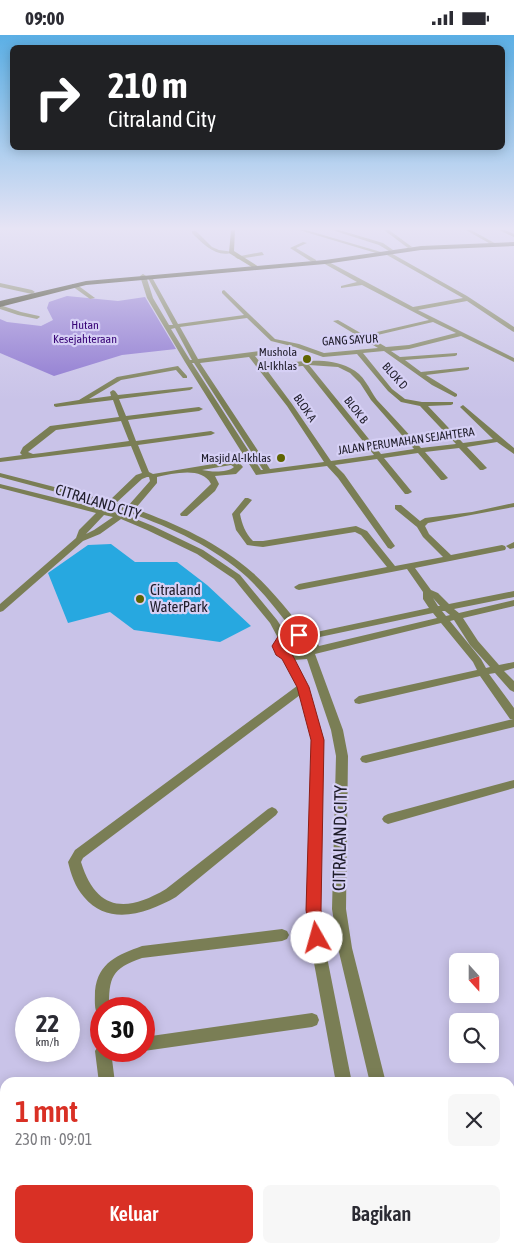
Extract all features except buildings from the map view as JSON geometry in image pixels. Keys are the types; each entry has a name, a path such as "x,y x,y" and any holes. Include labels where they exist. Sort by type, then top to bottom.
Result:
{"highway":[{"path":"0,304 32,292 54,287"},
{"path":"0,304 67,287"}],"street":[{"path":"8,287 32,292"},
{"path":"77,287 92,298"},
{"path":"148,287 150,298 257,472 268,472"},
{"path":"152,287 196,361 268,472"},
{"path":"369,287 514,360"},
{"path":"448,287 514,330"},
{"name":"GANG SAYUR","path":"224,292 266,335 275,341 297,345 323,355 386,350"},
{"path":"402,304 448,296"},
{"path":"412,309 468,299"},
{"path":"0,304 20,314 37,317"},
{"path":"168,327 248,316"},
{"path":"363,337 434,320"},
{"name":"GANG SAYUR","path":"336,321 386,350"},
{"path":"386,350 417,345 460,333"},
{"path":"386,350 419,374 456,395"},
{"path":"188,362 275,351"},
{"name":"BLOK D","path":"359,352 398,397 403,401 422,404"},
{"path":"399,359 455,354"},
{"name":"BLOK A","path":"250,355 290,405 329,463 391,546"},
{"path":"261,368 331,364 348,369 366,387 373,399 444,478"},
{"name":"BLOK B","path":"305,365 408,492"},
{"path":"81,401 109,382 134,375 178,368 185,377"},
{"path":"419,374 467,368"},
{"path":"0,609 80,539 97,532 130,509 154,481 133,443 109,382"},
{"path":"56,405 190,388"},
{"path":"422,404 451,403"},
{"path":"422,404 483,468"},
{"name":"JALAN PERUMAHAN SEJAHTERA","path":"463,407 499,440"},
{"path":"32,456 24,453 26,449 55,427 199,409"},
{"path":"0,460 211,433"},
{"path":"499,440 514,452"},
{"name":"JALAN PERUMAHAN SEJAHTERA","path":"268,472 499,440"},
{"path":"80,539 86,527 139,477 231,463 235,463 239,467 233,472 209,474 187,470"},
{"path":"184,513 212,489 215,484 214,479 209,474"},
{"name":"CITRALAND CITY","path":"0,475 113,503 197,539 232,560 256,580 305,637 313,643 312,653 338,729 342,756 339,909 345,948 377,1077"},
{"name":"CITRALAND CITY","path":"0,486 120,516 167,536 228,570 246,585 274,622 283,638 278,646 280,652 287,656 303,687 318,740 313,910 343,1077"},
{"path":"248,500 236,515 240,530 250,543 263,544 356,529 364,533 393,569"},
{"path":"420,525 425,521 514,505"},
{"path":"398,507 420,525 426,535 449,558"},
{"path":"299,587 509,547"},
{"path":"409,566 428,592 436,595 448,606 474,643 514,688"},
{"path":"428,592 428,599 484,672 489,683 514,716"},
{"path":"283,638 290,635 305,637 514,593"},
{"path":"287,656 299,658 356,640 514,603"},
{"path":"348,627 356,640"},
{"path":"359,700 514,665"},
{"path":"272,812 171,893 160,901 146,906 122,910 105,907 96,903 86,891 77,875 74,862 79,854 303,687"},
{"path":"309,705 328,702"},
{"path":"366,759 514,723"},
{"path":"388,819 514,785"},
{"path":"101,997 103,978 108,968 122,959 142,953 282,935"},
{"path":"155,1042 312,1020"},
{"path":"104,1062 106,1077"}],"green space":[{"name":"Hutan Kesejahteraan","path":"67,296 118,301 145,297 176,349 122,355 54,376 0,353 0,319 7,322 41,326 53,320 47,308 49,302"}],"water":[{"name":"Citraland WaterPark","path":"111,544 135,562 177,562 207,585 251,626 220,642 134,630 110,612 68,623 48,573 88,545"}],"place":[{"name":"Mushola Al-Ikhlas","path":"307,359"},
{"name":"Masjid Al-Ikhlas","path":"281,458"},
{"name":"Citraland WaterPark","path":"140,599"}],"route":[{"path":"299,635 290,635 280,640 278,649 283,655 287,656 303,687 312,713 318,740 313,910 317,938"}]}
